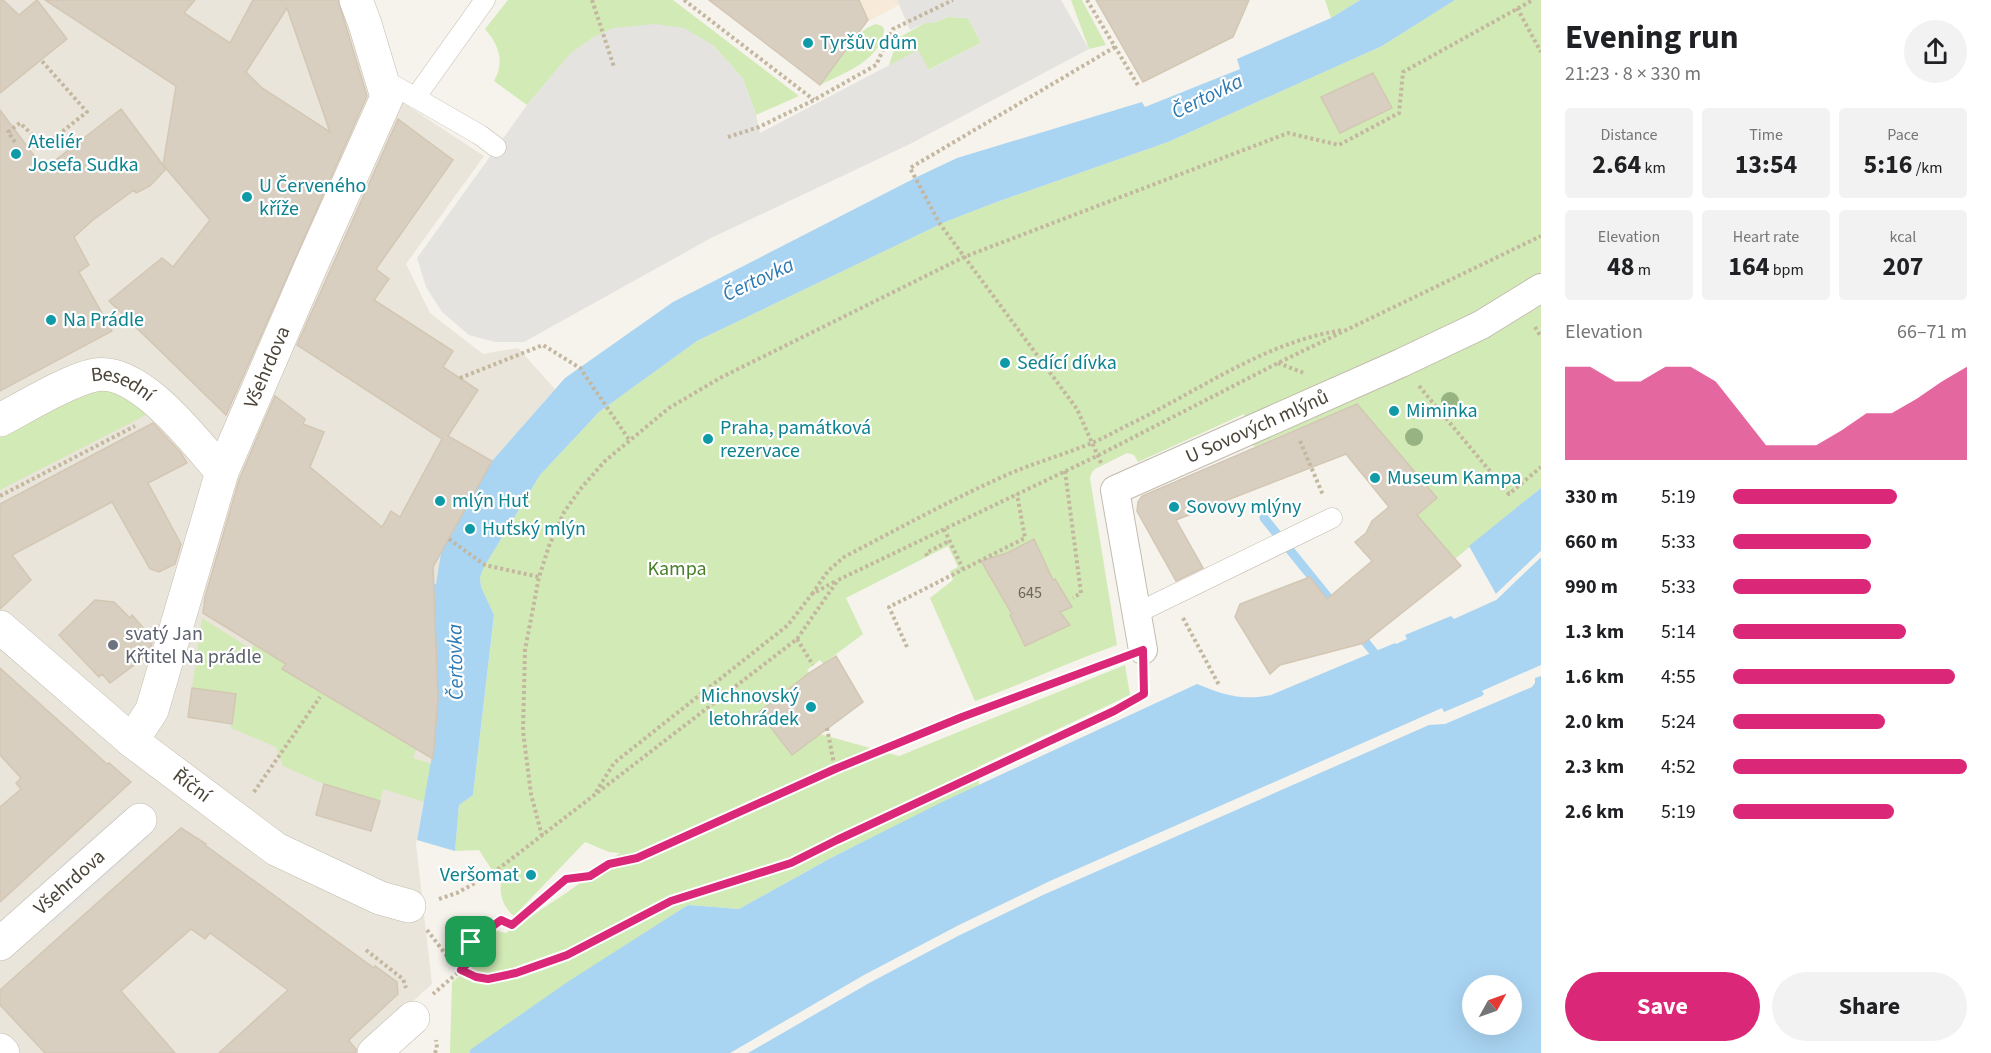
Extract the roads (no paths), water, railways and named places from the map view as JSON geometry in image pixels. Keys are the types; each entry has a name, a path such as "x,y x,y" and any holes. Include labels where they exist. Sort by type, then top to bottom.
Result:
{"street":[{"name":"Všehrdova","path":"132,741 152,710 222,472 387,97 356,0"},
{"name":"U Sovových mlýnů","path":"1143,650 1115,490 1401,363 1481,325 1541,288"},
{"name":"Besední","path":"0,420 78,380 97,375 113,375 147,391 222,472"},
{"name":"Říční","path":"0,627 132,741 276,849 380,898 409,906"},
{"name":"Všehrdova","path":"0,944 140,820"},
{"path":"374,1053 410,1006"}],"lane":[{"path":"415,98 485,0"},
{"path":"381,78 480,135 496,147"},
{"path":"1137,613 1332,518"}],"water":[{"name":"Čertovka","path":"1360,0 1455,0 1382,46 1168,142 945,222 697,341 599,412 540,475 484,567 480,577 481,587 494,615 473,795 459,805 455,851 417,840 435,739 438,699 434,584 436,584 441,553 492,461 565,378 673,302 919,176 957,158 1142,102 1145,107 1240,69 1237,59 1331,18"},
{"path":"1541,488 1541,551 1496,594 1469,546"},
{"path":"1541,557 1541,665 1482,691 1484,694 1482,696 1444,712 1442,708 1050,881 864,975 730,1053 470,1053 470,1050 569,981 688,905 739,909 829,859 942,802 1197,684 1234,696 1271,695 1396,644 1407,639 1405,635 1451,616 1454,619 1496,600"},
{"path":"1541,676 1541,1053 748,1053 871,982 1043,895 1429,725 1445,724 1532,687 1535,678"}],"waterway":[{"path":"1264,518 1336,607"},
{"path":"1359,634 1380,660"}],"place":[{"name":"Tyršův dům","path":"808,43"},
{"name":"Ateliér Josefa Sudka","path":"16,154"},
{"name":"U Červeného kříže","path":"247,197"},
{"name":"Na Prádle","path":"51,320"},
{"name":"Sedící dívka","path":"1005,363"},
{"name":"Miminka","path":"1394,411"},
{"name":"Praha, památková rezervace","path":"708,439"},
{"name":"Museum Kampa","path":"1375,478"},
{"name":"mlýn Huť","path":"440,501"},
{"name":"Sovovy mlýny","path":"1174,507"},
{"name":"Huťský mlýn","path":"470,529"},
{"name":"svatý Jan Křtitel Na prádle","path":"113,645"},
{"name":"Michnovský letohrádek","path":"811,707"},
{"name":"Veršomat","path":"531,875"}],"park label":[{"name":"Kampa","path":"677,569"}]}
